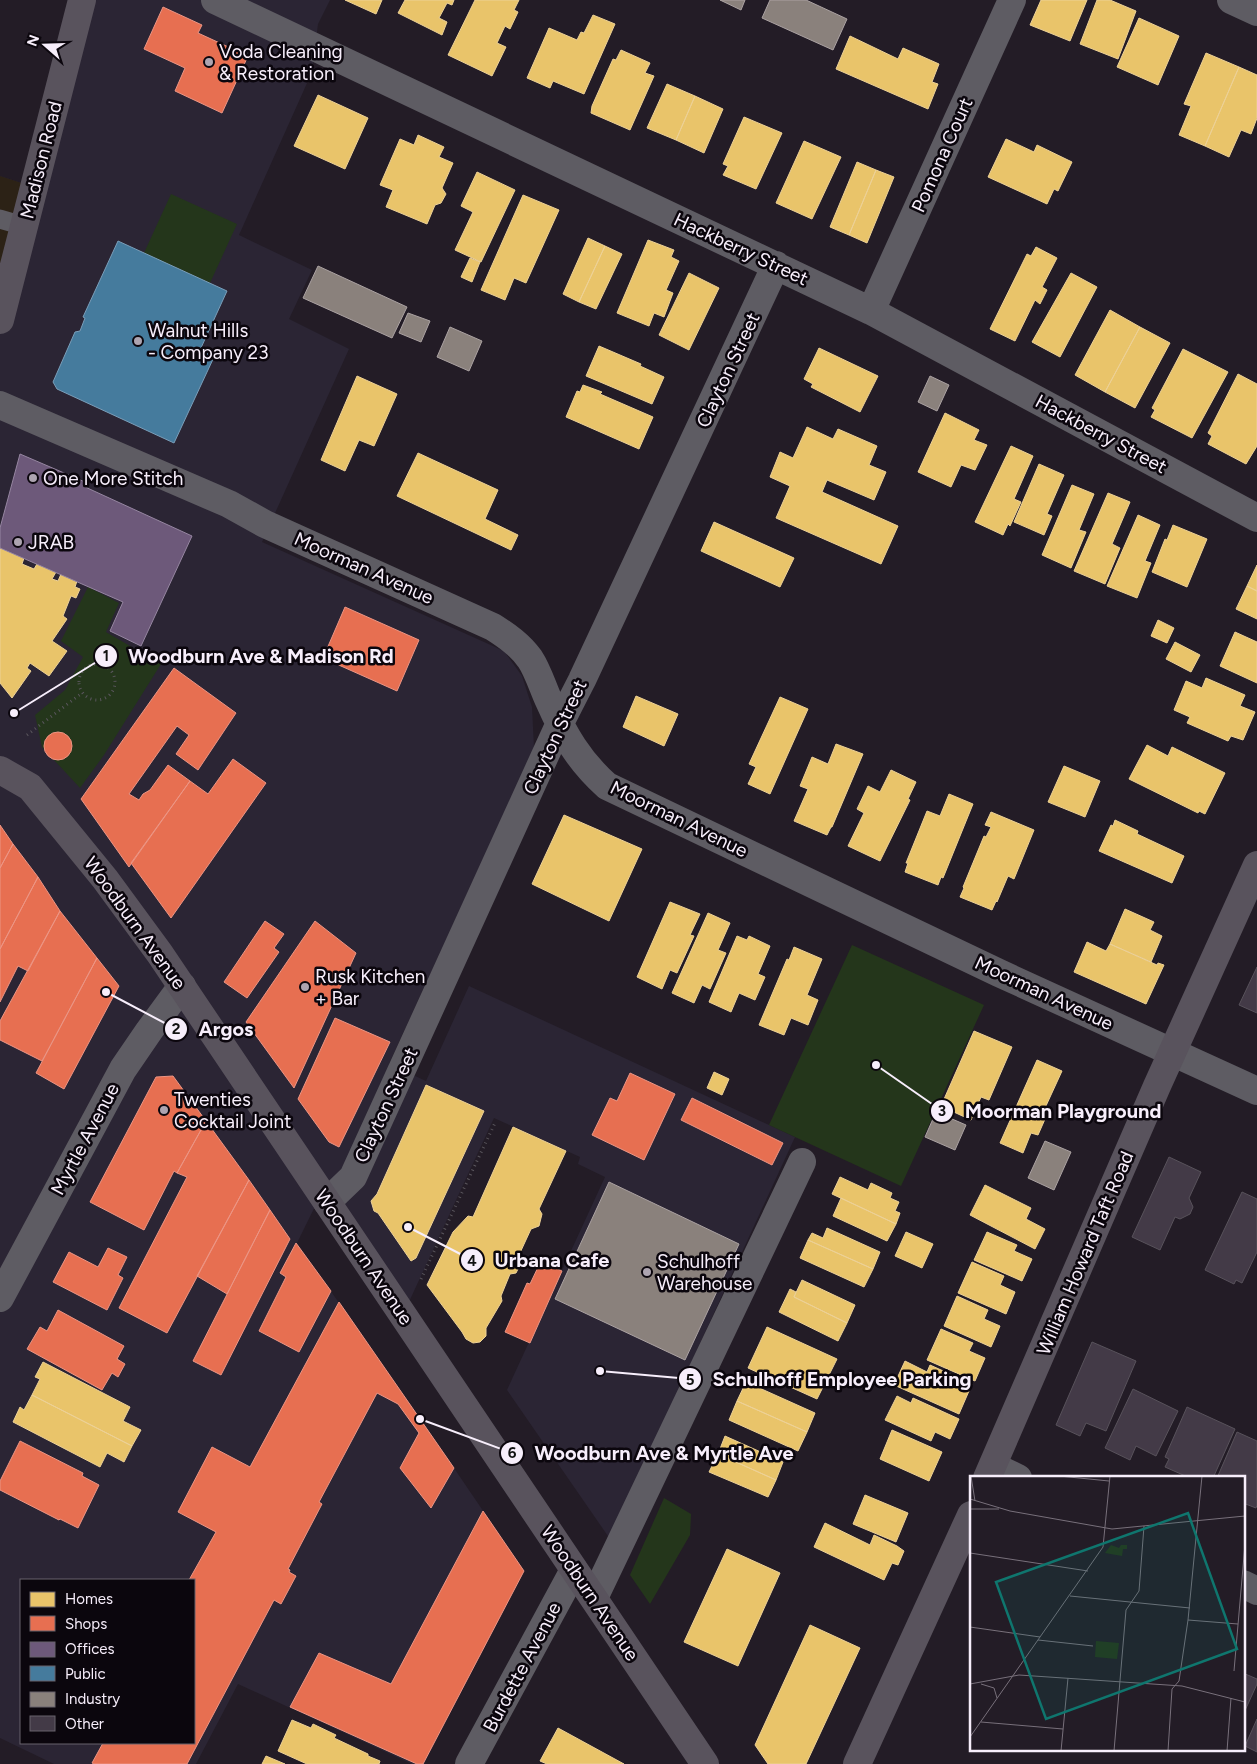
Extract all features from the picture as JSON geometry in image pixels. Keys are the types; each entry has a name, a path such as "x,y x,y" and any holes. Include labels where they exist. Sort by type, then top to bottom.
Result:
{"street":[{"name":"Madison Road","path":"0,320 12,223 82,0"},
{"name":"Hackberry Street","path":"215,0 871,311 1257,518"},
{"name":"Pomona Court","path":"871,311 1012,0"},
{"path":"1231,0 1257,12"},
{"name":"Clayton Street","path":"327,1202 353,1178 559,725 582,680 776,265"},
{"name":"Moorman Avenue","path":"0,405 229,504 265,524 493,627 516,642 531,661 559,725 590,771 607,786 999,973 1257,1091"},
{"name":"Woodburn Avenue","path":"0,770 30,787 105,879 182,986 705,1764"},
{"name":"William Howard Taft Road","path":"990,1472 1257,864"},
{"name":"Myrtle Avenue","path":"0,1298 119,1076 182,986"},
{"path":"594,1598 802,1162"},
{"path":"990,1472 1009,1476"},
{"path":"857,1764 970,1516"},
{"name":"Burdette Avenue","path":"469,1764 574,1570"},
{"path":"1244,1584 1257,1591"}],"path":[{"path":"101,664 112,671 115,676 115,682 112,694 108,698 90,700 82,693 79,687 80,674 89,666 101,664"},
{"path":"27,735 82,693"},
{"path":"421,1280 495,1123"}],"shaded area":[{"path":"82,0 330,0 318,24 312,72 239,235 312,270 289,319 349,349 262,542 504,651 522,676 532,707 534,748 389,1064 426,1081 469,986 795,1137 610,1539 507,1390 605,1177 578,1164 580,1157 494,1118 408,1304 328,1180 297,1243 524,1571 424,1764 412,1764 238,1684 196,1764 54,1764 0,1738 0,176 34,187"},
{"path":"0,176 34,187 0,320"}],"green space":[{"path":"171,194 237,224 210,283 144,253"},
{"path":"88,587 119,603 106,632 161,664 104,755 80,788 42,747 35,715 65,690 83,657 61,641"},
{"path":"852,945 984,1005 901,1186 769,1125"},
{"path":"664,1498 691,1514 690,1535 650,1604 630,1575"}],"building: Homes":[{"path":"345,0 382,0 376,14"},
{"path":"405,0 454,0 452,5 447,3 439,18 447,22 442,35 398,13"},
{"path":"475,0 519,0 514,10 518,12 510,29 505,26 497,43 506,47 492,76 448,55"},
{"path":"1041,0 1087,0 1070,41 1030,25"},
{"path":"1097,0 1110,0 1136,11 1118,59 1080,44"},
{"path":"593,15 615,24 584,94 553,81 550,88 527,78 549,28 577,40 581,32 584,33"},
{"path":"1139,18 1179,36 1158,85 1117,67"},
{"path":"850,36 898,59 903,48 939,64 932,82 938,84 928,109 836,69"},
{"path":"621,50 650,63 645,73 654,76 630,130 591,113 592,106 613,59 616,60"},
{"path":"1206,53 1239,67 1205,146 1179,135 1191,106 1184,104"},
{"path":"1239,67 1257,75 1257,118 1251,134 1241,130 1229,157 1205,146"},
{"path":"667,84 695,96 676,140 647,128"},
{"path":"318,95 368,118 345,169 294,146"},
{"path":"695,96 723,109 704,153 676,140"},
{"path":"744,117 782,133 756,189 723,175 728,166 723,164"},
{"path":"418,135 444,147 439,157 453,163 442,188 446,194 441,203 435,205 427,224 386,207 393,190 380,185 400,139 414,145"},
{"path":"1006,139 1034,152 1037,145 1072,162 1058,191 1054,189 1047,204 988,177"},
{"path":"804,141 841,157 812,219 776,203"},
{"path":"857,162 876,170 849,235 830,227"},
{"path":"876,170 894,177 867,243 849,235"},
{"path":"477,172 515,190 481,262 455,250 473,212 461,206"},
{"path":"523,195 559,210 526,283 514,278 505,300 481,290"},
{"path":"588,238 605,246 579,302 563,294"},
{"path":"648,240 674,250 671,257 679,261 666,290 673,293 664,317 654,313 649,326 617,313"},
{"path":"605,246 622,254 596,309 579,302"},
{"path":"1036,247 1057,258 1042,287 1047,290 1040,304 1035,300 1015,341 990,329 1027,254 1031,256"},
{"path":"470,258 480,262 472,282 461,277"},
{"path":"689,273 719,288 689,350 659,335"},
{"path":"1071,273 1097,287 1060,357 1032,342"},
{"path":"1110,310 1140,327 1105,392 1075,375"},
{"path":"1140,327 1170,343 1135,408 1105,392"},
{"path":"599,346 641,364 640,366 664,377 652,404 586,376"},
{"path":"819,348 878,376 860,412 811,387 813,384 804,379"},
{"path":"1183,349 1228,372 1192,438 1151,417 1155,410 1152,408"},
{"path":"1238,374 1257,384 1257,446 1246,464 1208,444 1212,436 1208,433"},
{"path":"357,376 397,394 374,446 359,440 345,471 321,460"},
{"path":"583,385 602,392 600,394 653,417 639,449 566,417 577,391 580,392"},
{"path":"945,413 979,430 974,440 987,445 975,470 961,465 951,487 918,472"},
{"path":"807,427 833,439 838,429 877,446 869,465 886,472 874,500 827,480 822,492 898,526 881,564 776,518 790,486 770,477 780,452 793,458"},
{"path":"1011,446 1033,456 1014,499 1021,502 1010,526 1008,524 1003,535 975,522"},
{"path":"418,453 498,490 485,519 518,535 511,550 397,496"},
{"path":"1039,464 1064,475 1047,514 1052,516 1044,535 1014,522"},
{"path":"1072,485 1094,494 1079,530 1086,532 1071,568 1042,555"},
{"path":"1108,493 1130,502 1112,544 1120,548 1105,584 1074,571"},
{"path":"1138,515 1160,525 1145,561 1151,563 1137,598 1107,586"},
{"path":"714,522 794,558 780,587 701,551"},
{"path":"1173,525 1207,539 1187,587 1152,572 1165,539 1167,540"},
{"path":"0,548 24,558 22,564 34,569 37,564 56,572 52,579 58,581 61,574 77,581 75,587 80,589 76,598 71,596 63,616 67,619 52,641 67,651 49,676 30,663 27,668 31,671 12,698 0,683"},
{"path":"1257,565 1257,591 1247,586"},
{"path":"1247,586 1257,591 1257,619 1236,609"},
{"path":"1158,620 1174,628 1167,643 1151,636"},
{"path":"1235,632 1257,642 1257,683 1220,666"},
{"path":"1175,642 1200,655 1191,672 1166,659"},
{"path":"1206,678 1245,695 1240,706 1255,712 1243,740 1231,736 1228,741 1187,723 1190,717 1174,710 1186,681 1202,688"},
{"path":"636,696 678,714 664,746 623,727"},
{"path":"780,697 808,709 770,794 748,784 756,767 749,764"},
{"path":"836,744 863,754 827,835 794,821 808,789 800,786 812,757 828,764"},
{"path":"1147,745 1168,756 1172,747 1225,773 1205,814 1199,811 1198,813 1129,779"},
{"path":"1064,766 1100,781 1085,817 1048,802"},
{"path":"891,770 916,782 908,799 910,800 880,861 848,846 864,813 857,809 868,786 880,792"},
{"path":"949,794 973,804 943,878 941,877 938,885 905,872 908,863 906,863 927,811 940,816"},
{"path":"991,812 1034,830 1014,879 1008,876 992,910 960,897 984,836 986,837 991,827 985,825"},
{"path":"564,815 642,849 609,921 532,884"},
{"path":"1115,820 1138,831 1137,834 1184,856 1172,883 1099,851"},
{"path":"670,902 700,914 690,935 694,936 677,973 670,970 662,989 637,977"},
{"path":"1125,909 1154,922 1150,930 1162,936 1151,962 1110,944"},
{"path":"708,913 730,923 718,950 726,953 710,989 702,985 694,1003 672,993"},
{"path":"737,936 747,940 749,936 770,946 758,974 765,977 755,1000 739,993 731,1012 709,1002"},
{"path":"1087,942 1106,951 1110,944 1157,965 1158,963 1164,965 1146,1004 1074,972"},
{"path":"794,947 822,959 807,995 818,1000 808,1025 791,1018 784,1035 759,1025"},
{"path":"974,1031 1012,1047 989,1100 981,1097 971,1120 941,1106"},
{"path":"1037,1060 1062,1071 1045,1108 1049,1110 1038,1135 1031,1133 1023,1153 1000,1143"},
{"path":"714,1072 729,1079 722,1095 707,1088"},
{"path":"426,1085 484,1111 416,1258 411,1261 378,1213 374,1211 371,1201 377,1194"},
{"path":"513,1127 566,1151 539,1209 542,1214 539,1226 531,1229 519,1255 521,1263 516,1273 510,1274 501,1296 502,1301 486,1328 486,1336 480,1342 473,1343 466,1339 427,1285 453,1232 468,1216 473,1217"},
{"path":"840,1177 868,1190 871,1183 892,1193 890,1198 899,1202 895,1211 900,1213 896,1224 832,1194"},
{"path":"985,1185 1031,1208 1026,1219 1045,1229 1035,1249 970,1215"},
{"path":"841,1198 896,1224 887,1241 833,1216"},
{"path":"827,1228 880,1252 873,1269 808,1240 812,1233 823,1238"},
{"path":"906,1232 933,1244 922,1268 895,1256"},
{"path":"987,1232 1017,1245 1014,1251 1032,1259 1022,1281 974,1260"},
{"path":"808,1240 873,1269 864,1287 800,1258"},
{"path":"972,1262 1004,1276 1000,1285 1015,1292 1006,1314 958,1293"},
{"path":"802,1280 855,1305 847,1323 794,1297"},
{"path":"790,1289 796,1292 794,1297 847,1323 838,1341 779,1312"},
{"path":"957,1296 988,1310 984,1319 1000,1326 991,1347 944,1326"},
{"path":"767,1327 837,1359 817,1399 748,1368"},
{"path":"941,1329 973,1343 969,1351 985,1358 975,1381 927,1360"},
{"path":"905,1361 927,1372 930,1365 972,1384 959,1414 894,1385"},
{"path":"43,1362 130,1407 123,1421 141,1430 132,1446 32,1395 40,1379 35,1377"},
{"path":"746,1382 815,1413 807,1432 737,1401"},
{"path":"32,1395 132,1446 124,1462 107,1453 100,1467 13,1422 20,1407 24,1410"},
{"path":"897,1396 911,1403 913,1398 959,1419 950,1439 935,1432 931,1441 885,1420"},
{"path":"737,1401 807,1432 798,1451 729,1420"},
{"path":"892,1430 942,1452 929,1481 880,1459"},
{"path":"725,1436 783,1462 776,1480 718,1454"},
{"path":"718,1454 776,1480 768,1497 709,1472"},
{"path":"865,1495 908,1513 896,1542 853,1524"},
{"path":"825,1523 870,1545 874,1535 897,1546 904,1551 898,1565 892,1563 884,1580 814,1547"},
{"path":"727,1549 780,1573 738,1666 684,1642"},
{"path":"810,1625 860,1648 806,1764 768,1764 755,1745"},
{"path":"292,1720 311,1728 313,1724 336,1735 334,1738 368,1754 368,1756 380,1761 379,1764 307,1764 278,1751"},
{"path":"558,1728 624,1764 547,1764 540,1761"},
{"path":"266,1756 285,1764 262,1764"}],"building: Shops":[{"name":"Voda Cleaning & Restoration","path":"163,7 202,25 198,33 248,56 222,113 175,91 185,68 144,49"},
{"path":"345,607 419,640 397,691 323,658"},
{"path":"174,668 236,713 198,770 176,754 189,735 177,726 129,794 139,800 143,794 150,790 168,765 190,781 129,867 81,799"},
{"path":"58,732 68,736 72,746 68,756 58,760 48,756 44,746 48,736"},
{"path":"233,759 266,783 171,918 131,863 190,781 208,794"},
{"path":"0,825 13,844 0,868"},
{"path":"13,844 38,877 0,949 0,868"},
{"path":"38,877 60,911 28,971 18,966 0,1002 0,949"},
{"path":"60,911 97,958 42,1061 0,1040 0,1021"},
{"path":"265,921 284,934 274,948 279,952 247,998 224,982"},
{"name":"Rusk Kitchen + Bar","path":"315,921 356,953 294,1088 246,1022"},
{"path":"97,958 119,986 64,1089 36,1073"},
{"path":"335,1018 390,1042 339,1147 329,1142 298,1099"},
{"path":"630,1073 675,1094 644,1160 592,1135 610,1098 617,1101"},
{"path":"173,1076 206,1121 177,1173 174,1171 144,1230 90,1202 156,1077"},
{"path":"692,1098 783,1143 772,1165 681,1120"},
{"path":"206,1121 249,1180 167,1333 119,1308 187,1177 177,1173"},
{"path":"249,1180 270,1210 227,1294 197,1276"},
{"path":"270,1210 290,1239 221,1375 193,1361"},
{"path":"296,1243 331,1291 299,1352 259,1331 286,1277 280,1273"},
{"path":"108,1248 127,1257 118,1275 123,1278 107,1310 53,1282 69,1252 98,1267"},
{"path":"541,1261 562,1271 530,1343 505,1332 527,1283 530,1284"},
{"path":"339,1302 454,1468 431,1508 400,1468 419,1433 398,1404 377,1393 319,1502 322,1504 288,1569 290,1570 289,1572 296,1576 281,1604 274,1600 187,1764 92,1763 102,1744 195,1744 195,1579 190,1579 216,1532 178,1512 212,1447 250,1467"},
{"path":"58,1310 124,1346 117,1359 125,1364 118,1377 112,1373 102,1390 27,1349 40,1327 47,1331"},
{"path":"20,1441 83,1473 82,1476 99,1485 78,1528 0,1490 0,1481"},
{"path":"483,1511 524,1571 423,1764 417,1764 290,1707 319,1653 391,1684"}],"building: Offices":[{"path":"20,454 85,482 83,486 192,536 141,646 110,631 123,602 0,548 0,528"}],"building: Public":[{"name":"Walnut Hills - Company 23","path":"118,241 227,291 200,350 214,357 174,443 57,389 53,382 75,332 80,331 85,318 83,317"}],"building: Industry":[{"path":"720,0 745,0 741,10"},
{"path":"770,0 806,0 847,19 833,50 762,18"},
{"path":"318,266 407,307 392,338 303,298"},
{"path":"408,313 430,321 421,342 399,333"},
{"path":"450,327 482,341 469,371 437,357"},
{"path":"930,376 949,385 937,411 918,402"},
{"path":"936,1112 966,1125 955,1150 925,1137"},
{"path":"1045,1141 1071,1152 1054,1190 1028,1178"},
{"name":"Schulhoff Warehouse","path":"609,1182 739,1244 685,1360 555,1299"}],"building: Other":[{"path":"1257,967 1257,1013 1239,1005"},
{"path":"1169,1157 1201,1172 1189,1198 1193,1207 1190,1214 1180,1219 1175,1217 1160,1250 1132,1237"},
{"path":"1242,1192 1257,1199 1257,1252 1242,1283 1236,1280 1234,1284 1205,1270"},
{"path":"1092,1342 1136,1361 1106,1431 1086,1423 1080,1436 1056,1425"},
{"path":"1133,1389 1178,1411 1156,1456 1136,1446 1130,1460 1105,1448"},
{"path":"1187,1407 1235,1429 1214,1476 1185,1476 1165,1467 1169,1459 1165,1457"},
{"path":"1237,1432 1257,1441 1256,1508 1244,1503 1244,1476 1218,1476"},
{"path":"1244,1673 1257,1679 1257,1684 1244,1713"},
{"path":"1257,1719 1257,1752 1245,1746"}],"place":[{"name":"Voda Cleaning & Restoration","path":"209,62"},
{"name":"Walnut Hills - Company 23","path":"138,341"},
{"name":"One More Stitch","path":"33,478"},
{"name":"JRAB","path":"18,542"},
{"name":"Woodburn Ave & Madison Rd","path":"14,713"},
{"name":"Rusk Kitchen + Bar","path":"305,987"},
{"name":"Argos","path":"106,992"},
{"name":"Moorman Playground","path":"876,1065"},
{"name":"Twenties Cocktail Joint","path":"164,1110"},
{"name":"Urbana Cafe","path":"408,1227"},
{"name":"Schulhoff Warehouse","path":"647,1272"},
{"name":"Schulhoff Employee Parking","path":"600,1371"},
{"name":"Woodburn Ave & Myrtle Ave","path":"420,1419"}]}
